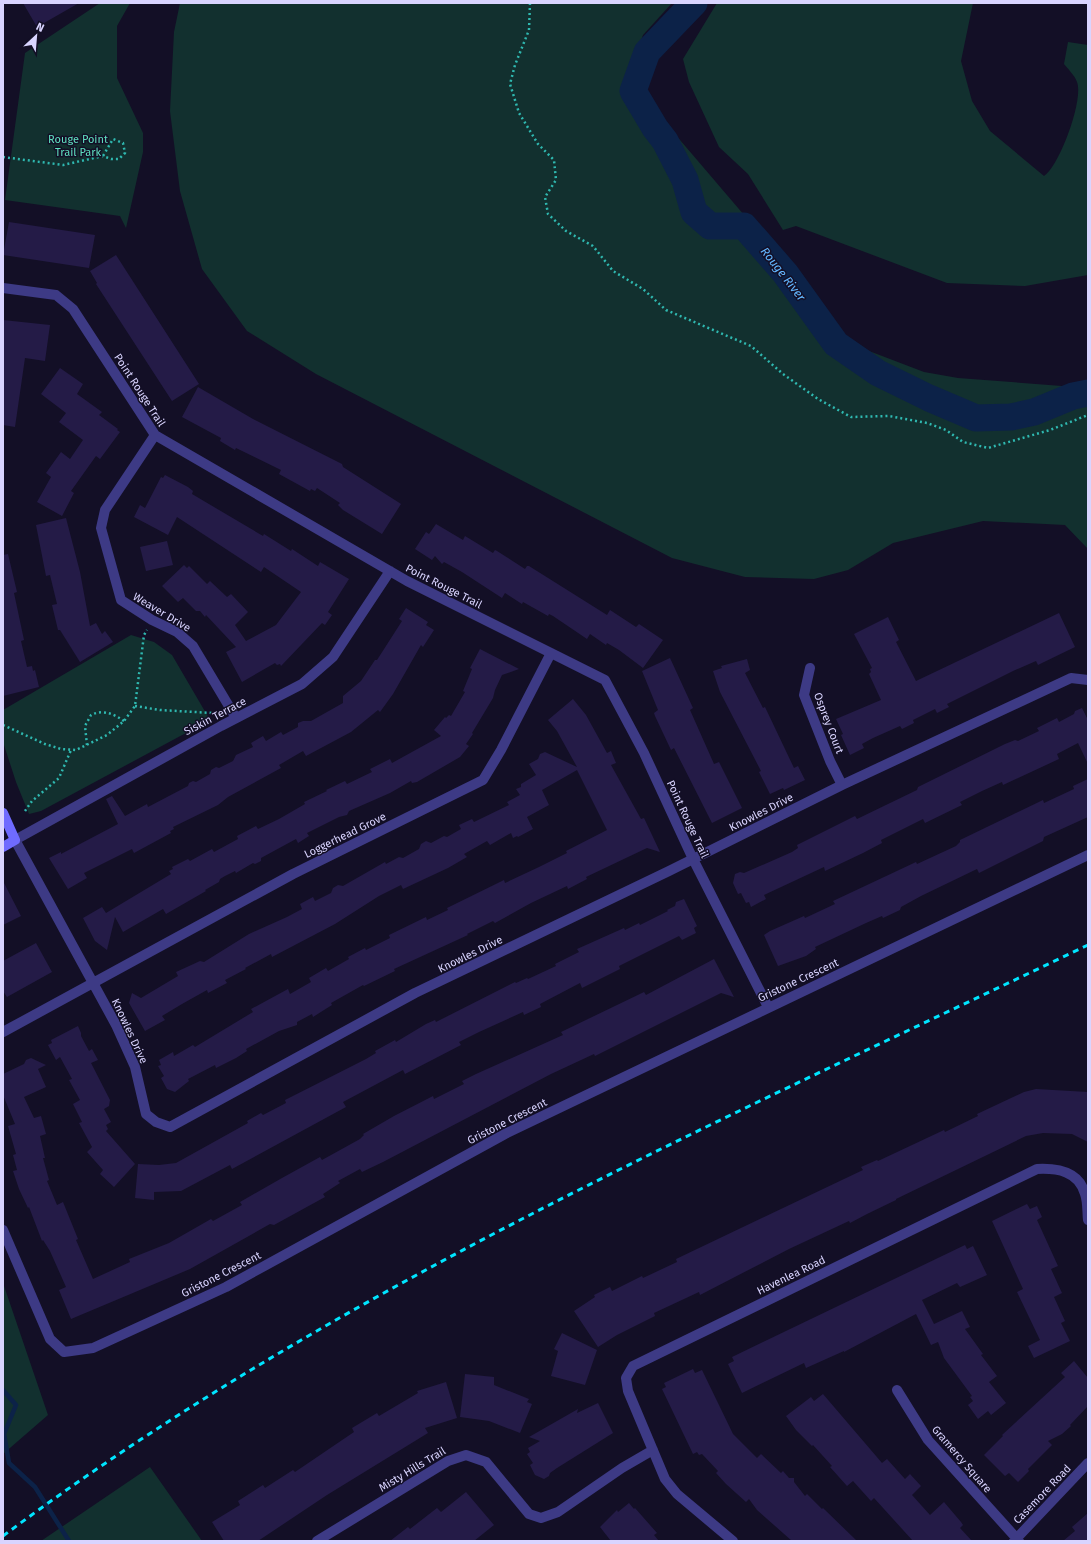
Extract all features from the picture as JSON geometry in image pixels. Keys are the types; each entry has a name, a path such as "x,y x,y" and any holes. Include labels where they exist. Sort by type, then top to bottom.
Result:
{"street":[{"name":"Point Rouge Trail","path":"3,288 56,295 74,308 154,436 390,572 605,680 644,753 693,859 768,1007"},
{"name":"Weaver Drive","path":"154,436 105,510 101,528 121,600 152,620 177,632 193,646 236,718"},
{"name":"Siskin Terrace","path":"15,840 236,718 302,684 333,658 390,572"},
{"name":"Loggerhead Grove","path":"93,983 294,874 483,780 501,750 551,654"},
{"name":"Osprey Court","path":"810,668 804,695 842,785"},
{"name":"Knowles Drive","path":"15,840 116,1025 135,1067 146,1114 156,1122 170,1127 415,993 693,859 842,785 1071,678 1088,680"},
{"path":"3,813 15,840 3,847"},
{"name":"Gristone Crescent","path":"3,1230 50,1339 64,1352 93,1348 226,1287 505,1134 1088,855"},
{"path":"3,1032 93,983"},
{"name":"Havenlea Road","path":"733,1541 677,1494 667,1483 628,1391 626,1378 633,1366 640,1361 1037,1169 1053,1168 1068,1172 1077,1181 1085,1194 1088,1220"},
{"name":"Gramercy Square","path":"897,1390 928,1440 1017,1540"},
{"name":"Misty Hills Trail","path":"317,1541 448,1461 457,1457 466,1455 486,1462 529,1514 541,1518 558,1512 653,1450"},
{"name":"Casemore Road","path":"1017,1540 1088,1463"}],"path":[{"path":"530,3 529,30 515,65 510,84 519,113 538,144 554,160 556,180 546,197 548,214 566,231 593,246 613,271 643,289 666,310 751,346 783,374 812,395 851,417 889,416 927,423 946,430 963,442 988,448 1050,430 1088,415"},
{"path":"3,157 63,165 103,156 111,159 119,159 125,153 123,143 113,139 103,156"},
{"path":"3,725 45,744 71,750 107,736 124,722 135,706 144,635 152,620"},
{"path":"135,706 160,710 212,713"},
{"path":"87,745 84,732 85,726 91,715 106,712 116,715 124,722"},
{"path":"25,811 32,802 59,778 71,750"}],"green space":[{"name":"Rouge Point Trail Park","path":"100,3 130,3 117,26 117,78 143,133 143,152 126,228 120,216 5,200 25,53"},
{"path":"180,3 672,3 643,35 637,52 638,78 655,115 680,140 756,229 819,317 869,351 924,372 958,378 1088,388 1088,549 1065,525 983,521 893,543 848,570 814,579 745,577 672,558 316,374 247,331 202,269 180,191 170,111 174,32"},
{"path":"717,3 973,3 961,61 972,101 990,131 1044,176 1050,170 1063,147 1074,117 1077,103 1077,82 1064,64 1068,42 1088,45 1088,275 1025,286 947,283 796,226 783,230 748,174 719,147 689,82 683,59"},
{"path":"131,635 154,642 172,655 210,720 41,811 29,814 16,782 3,742 3,710"},
{"path":"3,1283 48,1415 3,1454"},
{"path":"150,1467 202,1541 41,1541"}],"building":[{"path":"23,3 79,3 37,27"},
{"path":"9,222 95,235 89,268 3,255"},
{"path":"116,255 199,384 172,401 96,284 97,283 90,271"},
{"path":"3,320 50,325 45,361 25,358 15,427 3,425"},
{"path":"60,368 83,384 77,394 102,412 99,415 120,432 100,459 96,456 71,491 74,493 62,516 37,502 51,477 46,473 61,452 70,459 83,440 59,422 66,413 41,394"},
{"path":"198,387 253,419 342,464 343,467 401,504 382,534 343,510 338,505 340,503 317,488 315,491 311,489 310,491 279,474 281,470 236,448 235,450 220,441 221,438 182,417"},
{"path":"165,475 188,487 193,491 192,494 263,536 264,534 291,551 292,549 318,566 320,562 349,579 328,612 332,615 325,625 322,623 281,666 280,664 277,665 275,663 242,682 226,652 236,647 206,615 205,617 200,611 196,611 183,598 178,602 162,586 184,565 187,568 189,566 207,584 210,581 227,597 231,594 248,612 235,625 246,641 276,625 301,592 264,567 261,572 177,517 168,535 134,517 140,505 145,508 161,477 163,478"},
{"path":"66,518 80,572 90,626 96,623 102,634 105,631 113,642 80,662 60,630 58,630 52,605 57,604 50,575 46,576 36,525"},
{"path":"436,524 463,540 465,536 493,553 495,550 497,551 525,569 529,566 607,615 610,610 636,627 639,624 663,640 643,668 619,650 607,643 606,645 590,634 587,639 553,616 549,614 548,616 523,602 522,604 505,593 502,598 462,572 444,562 442,564 435,556 432,560 415,549 426,532 429,534"},
{"path":"167,541 173,565 146,571 140,547"},
{"path":"8,554 17,592 14,593 24,640 21,641 27,667 32,666 33,671 35,670 39,687 3,696 3,555"},
{"path":"406,608 428,622 426,625 434,630 423,647 421,645 393,694 380,712 378,710 351,732 306,756 303,751 279,765 281,768 228,797 218,805 173,827 174,829 170,831 171,833 134,853 132,849 84,873 87,878 68,889 49,858 61,852 61,854 118,824 106,799 112,796 125,816 147,804 148,807 188,786 189,783 193,781 196,782 210,774 211,770 216,767 219,768 233,761 236,755 253,747 251,743 263,736 266,741 281,732 283,735 298,727 298,723 303,721 311,721 343,703 343,696 361,681 375,660 377,660 402,621 399,619"},
{"path":"1059,613 1075,647 1038,665 1036,661 1013,671 947,704 949,707 937,713 935,709 913,720 914,723 902,729 900,726 873,738 862,744 864,748 850,755 836,719 881,700 869,674 871,672 870,669 872,668 854,634 888,617 899,640 896,642 916,681"},
{"path":"480,649 519,669 502,675 493,698 466,744 469,746 460,757 417,782 412,783 411,781 390,793 349,811 347,815 339,817 307,833 309,836 298,843 296,839 261,858 261,861 255,864 253,863 236,873 235,871 225,876 220,879 219,882 205,890 206,891 166,914 163,909 123,932 115,917 107,950 95,941 83,918 102,907 106,913 171,874 169,871 173,869 172,867 188,859 190,861 212,849 214,852 238,839 237,836 256,826 258,829 279,819 305,804 304,802 327,791 326,790 345,781 347,784 372,772 370,769 390,759 392,763 441,736 434,730 445,717 446,718 449,715 451,716 465,692 463,691 472,669 470,668"},
{"path":"670,658 693,708 690,710 714,764 719,762 742,808 712,823 674,748 671,750 655,716 654,713 658,710 642,671"},
{"path":"747,659 750,670 745,673 763,708 765,707 794,768 798,766 805,780 784,790 783,788 770,794 759,772 761,771 720,692 713,671 722,668 721,666"},
{"path":"573,699 586,715 607,753 611,751 616,763 611,765 641,819 644,818 660,852 647,848 586,877 587,879 568,889 567,886 531,903 495,923 493,921 467,934 468,935 394,969 395,971 364,986 363,985 331,1003 332,1005 313,1017 312,1014 297,1022 297,1025 279,1031 246,1049 247,1051 236,1058 216,1068 215,1065 188,1079 189,1081 175,1092 167,1089 161,1078 164,1076 158,1066 161,1065 159,1060 173,1052 174,1056 193,1045 195,1047 253,1012 251,1009 288,989 290,994 311,982 309,978 326,968 328,971 349,959 348,957 390,938 389,935 426,917 427,920 448,910 447,908 504,880 505,883 539,867 607,830 577,770 542,790 549,805 527,817 533,829 513,838 511,833 490,845 487,841 464,854 467,857 448,868 403,889 401,885 379,896 335,924 272,957 271,954 225,980 227,983 208,993 207,990 182,1004 162,1016 165,1020 145,1031 129,1003 132,993 141,998 178,976 176,972 200,961 204,962 249,934 302,909 300,904 313,897 315,901 331,893 333,888 338,885 343,886 385,862 386,864 399,857 403,858 419,849 421,844 426,841 431,843 444,836 447,837 461,829 459,825 472,819 474,822 509,805 507,802 520,795 516,789 521,787 521,784 536,775 529,764 538,759 540,754 545,752 577,767 557,731 548,720"},
{"path":"1082,708 1088,720 1088,764 1078,743 1057,754 1059,759 1003,785 1002,782 982,791 960,802 962,805 925,823 923,819 881,840 882,843 825,871 824,867 764,895 766,899 751,907 749,902 746,903 741,893 738,894 733,883 735,874 740,872 744,873 792,852 798,848 797,845 855,816 857,819 917,790 918,787 1005,744 1015,740 1018,741 1039,731 1037,728 1057,718 1059,722"},
{"path":"1088,779 1088,817 1044,837 1043,841 979,873 977,869 921,896 901,907 900,910 883,918 882,916 815,947 816,949 806,956 778,966 764,935 770,931 804,916 805,918 835,904 833,901 916,862 917,864 956,846 960,840 1043,800 1044,803 1074,789 1073,786"},
{"path":"3,881 21,916 3,925"},
{"path":"684,899 697,926 694,928 696,933 682,940 679,936 619,966 620,969 582,988 580,983 540,1004 541,1007 524,1015 523,1012 459,1042 461,1045 405,1074 403,1070 343,1102 346,1107 232,1169 230,1165 181,1191 154,1192 154,1200 135,1198 138,1164 159,1165 176,1163 248,1123 247,1121 261,1113 263,1115 286,1103 285,1100 366,1059 376,1053 375,1051 395,1040 396,1042 426,1024 435,1020 436,1022 515,982 528,979 556,966 555,964 579,952 577,949 624,928 625,930 639,923 640,925 668,911 667,910 675,906 676,902"},
{"path":"36,943 52,972 7,997 3,991 3,961"},
{"path":"714,959 734,997 721,993 595,1056 594,1054 551,1074 383,1162 362,1172 360,1169 338,1181 340,1183 323,1194 325,1197 274,1225 270,1224 190,1269 71,1319 59,1290 66,1287 50,1251 43,1240 42,1241 29,1207 28,1208 19,1189 13,1171 17,1170 13,1155 16,1154 8,1126 15,1124 3,1095 3,1074 24,1064 26,1060 31,1058 46,1065 38,1069 46,1087 24,1097 34,1118 41,1116 46,1134 40,1136 45,1158 43,1158 49,1180 47,1181 57,1205 63,1202 78,1239 76,1240 93,1279 130,1262 129,1259 169,1243 211,1219 213,1221 242,1205 240,1202 320,1157 322,1160 360,1139 364,1135 363,1134 394,1116 433,1096 434,1099 464,1084 462,1081 563,1035 561,1032 644,992 646,995"},
{"path":"78,1026 81,1036 89,1051 92,1049 98,1060 91,1063 110,1100 109,1106 104,1109 111,1122 106,1125 108,1129 106,1131 135,1164 114,1187 100,1174 103,1170 87,1152 92,1147 79,1123 82,1122 73,1104 80,1100 69,1080 72,1079 60,1057 56,1060 48,1045 52,1043 51,1040"},
{"path":"1036,1089 1088,1092 1088,1142 1072,1134 1043,1133 1026,1136 850,1223 849,1221 789,1249 700,1295 699,1292 654,1313 655,1316 617,1335 598,1347 574,1311 595,1297 594,1295 610,1287 612,1291 642,1276 643,1278 677,1262 676,1259 863,1170 861,1167 877,1160 878,1161 944,1130 945,1132 978,1116 977,1114 1024,1092"},
{"path":"1027,1204 1030,1209 1037,1206 1042,1217 1037,1220 1058,1266 1051,1269 1062,1293 1054,1297 1065,1321 1061,1323 1070,1341 1034,1358 1028,1346 1040,1340 1017,1292 1023,1289 992,1221"},
{"path":"965,1245 967,1249 973,1246 987,1275 960,1287 957,1283 922,1300 934,1324 962,1311 970,1327 965,1329 983,1354 981,1355 997,1376 989,1382 1006,1403 991,1415 988,1411 978,1419 968,1405 973,1401 970,1397 972,1396 944,1358 938,1342 931,1345 916,1314 844,1352 806,1368 804,1363 742,1393 728,1364 734,1361 732,1357"},
{"path":"562,1333 597,1350 585,1385 551,1376 558,1351 554,1349"},
{"path":"1074,1361 1088,1378 1088,1406 1062,1434 1048,1441 1052,1445 1028,1469 1029,1471 1018,1482 1009,1473 1005,1476 984,1455 1003,1436 1002,1435 1065,1377 1061,1373"},
{"path":"693,1369 695,1373 702,1370 733,1434 757,1458 761,1454 781,1473 783,1471 789,1478 794,1478 794,1482 805,1496 807,1494 857,1541 792,1541 757,1510 749,1499 746,1502 726,1484 716,1473 718,1471 702,1454 699,1455 697,1452 693,1454 662,1389 666,1387 664,1383"},
{"path":"465,1374 494,1377 494,1385 529,1399 527,1402 532,1404 520,1433 489,1421 460,1417"},
{"path":"446,1382 457,1418 425,1428 428,1433 327,1495 258,1541 224,1541 212,1522 240,1505 238,1501 263,1485 265,1488 293,1470 295,1472 354,1432 352,1428 377,1413 379,1416 418,1393 417,1391"},
{"path":"823,1394 882,1463 887,1459 905,1479 910,1474 921,1486 912,1495 930,1515 944,1502 963,1525 960,1528 972,1541 913,1541 874,1498 871,1501 853,1481 847,1486 830,1467 832,1466 813,1445 812,1446 796,1430 786,1416 811,1397 814,1401"},
{"path":"598,1403 613,1433 557,1468 544,1479 535,1475 530,1465 533,1463 527,1454 530,1452 528,1448 540,1441 529,1437 578,1409 577,1413"},
{"path":"466,1492 494,1525 474,1541 390,1541 408,1527 410,1529 437,1508 441,1512"},
{"path":"629,1503 657,1533 654,1535 659,1541 611,1541 600,1527 617,1510 618,1512"},
{"path":"1088,1513 1088,1541 1063,1541 1075,1531 1072,1527"}],"waterway":[{"name":"Rouge River","path":"694,3 647,52 633,91 655,128 665,141 685,180 694,212 710,226 744,226 785,273 836,344 878,373 929,398 976,418 1011,417 1034,412 1073,396 1088,393"},
{"path":"3,1390 16,1405 4,1434 9,1463 35,1487 69,1541"}],"railway":[{"path":"3,1536 129,1447 260,1364 394,1287 530,1215 669,1145 1088,945"}]}
